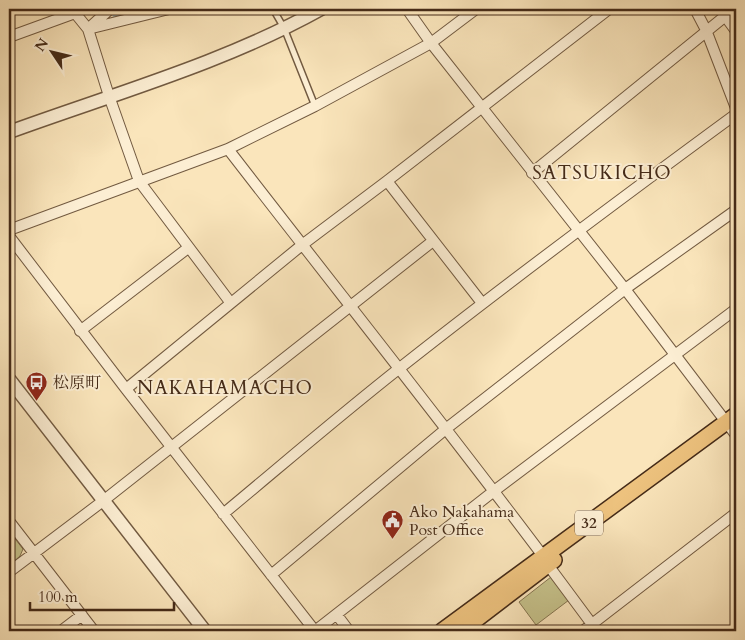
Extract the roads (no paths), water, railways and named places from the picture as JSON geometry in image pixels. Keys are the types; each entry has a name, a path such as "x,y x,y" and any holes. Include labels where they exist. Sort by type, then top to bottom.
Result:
{"main road":[{"name":"32","path":"442,631 546,560 734,425"},
{"name":"32","path":"462,631 546,560"}],"street":[{"path":"88,29 110,9"},
{"path":"88,29 169,9"},
{"path":"9,132 203,63 246,46 321,9"},
{"path":"407,9 431,43 675,355 734,425"},
{"path":"9,230 228,149 315,106 431,43 476,9"},
{"path":"126,389 302,245 608,9"},
{"path":"695,9 706,30 736,108"},
{"path":"532,173 734,9"},
{"path":"9,37 72,11 88,29 139,181 230,302"},
{"path":"725,16 736,30"},
{"path":"223,514 398,369 482,303 736,114"},
{"path":"228,149 398,369 447,428 546,560 594,628"},
{"path":"387,181 482,303"},
{"path":"271,575 447,428 625,289 736,210"},
{"path":"9,236 315,631 494,491 736,309"},
{"path":"9,572 172,447 433,241"},
{"path":"80,330 188,248"},
{"path":"9,379 205,631"},
{"path":"583,631 594,628 736,513"},
{"path":"9,521 94,631"},
{"path":"61,631 82,615"},
{"path":"337,615 349,631"}],"lane":[{"path":"273,9 284,28 315,106"}],"place":[{"name":"松原町","path":"37,401"},
{"name":"Ako Nakahama Post Office","path":"393,539"}],"district":[{"name":"SATSUKICHO","path":"602,172"},
{"name":"NAKAHAMACHO","path":"225,387"}]}
